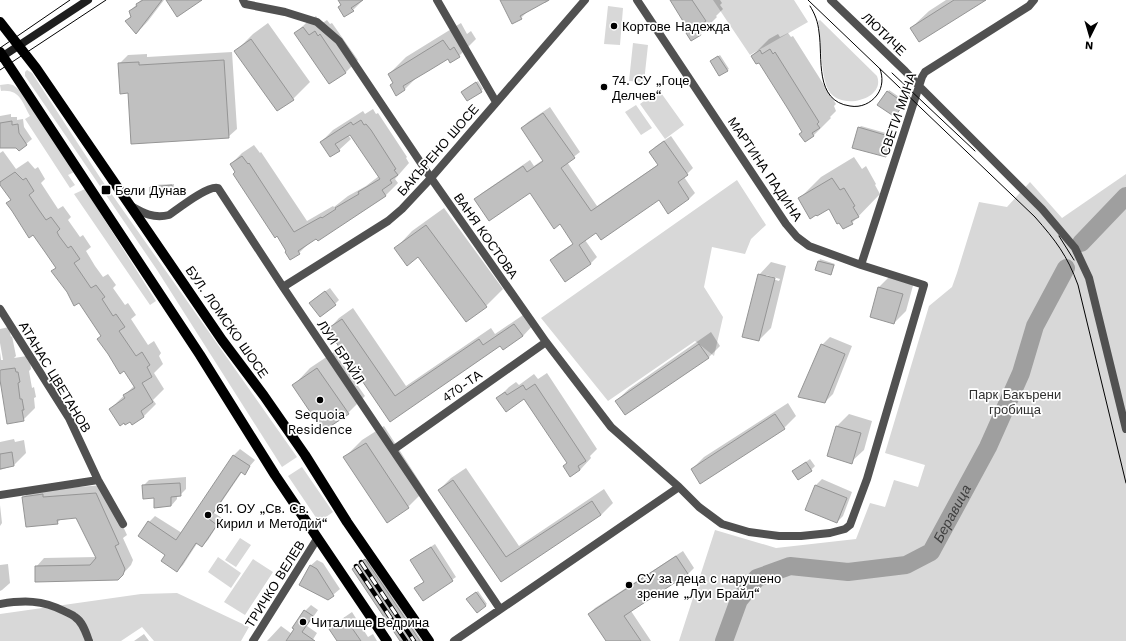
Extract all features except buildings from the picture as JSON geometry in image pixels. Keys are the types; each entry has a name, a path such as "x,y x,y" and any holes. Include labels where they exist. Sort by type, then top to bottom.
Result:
{"main road":[{"name":"БУЛ. ЛОМСКО ШОСЕ","path":"0,22 36,68 222,340 264,396 305,455 348,522 429,641"},
{"path":"1,56 191,342 317,539 387,641"}],"street":[{"path":"1,56 19,46 88,0"},
{"name":"ВАНЯ КОСТОВА","path":"243,0 245,4 285,12 317,22 339,41 431,178 546,342 612,427 679,487 702,510 722,524 749,532 779,536 801,536 830,533 850,526 866,479 924,285"},
{"path":"437,0 496,102"},
{"name":"БАКЪРЕНО ШОСЕ","path":"283,287 388,220 402,209 431,178 585,0"},
{"name":"МАРТИНА ПАДИНА","path":"638,0 786,224 797,237 809,246 861,265 924,285"},
{"name":"ЛЮТИЧЕ","path":"831,0 905,71 1042,209 1075,248 1089,278 1126,429"},
{"name":"СВЕТИ МИНА","path":"861,265 919,86 925,72 1029,6 1034,0"},
{"name":"ЛУИ БРАЙЛ","path":"131,206 149,215 169,215 202,193 213,187 218,188 500,609"},
{"name":"АТАНАС ЦВЕТАНОВ","path":"0,309 69,418 98,480 123,524"},
{"name":"470-ТА","path":"393,450 546,342"},
{"path":"0,495 98,480"},
{"path":"454,641 679,487"},
{"name":"ТРИЧКО ВЕЛЕВ","path":"253,641 317,539"},
{"path":"0,604 26,601 38,602 56,607 75,616 81,622 89,641"}],"green space":[{"path":"713,0 794,0 808,22 750,55"},
{"name":"Кортове Надежда","path":"608,6 623,8 620,45 604,44"},
{"path":"820,20 877,76 878,84 875,91 869,96 861,100 843,100 835,97 829,91 824,76 818,21"},
{"name":"Кортове Надежда","path":"633,43 648,45 644,82 629,81"},
{"path":"27,70 32,73 101,179 297,457 282,467 157,270 25,76 25,72"},
{"path":"0,85 13,85 22,92 74,172 68,175 75,185 70,188 25,119 30,116 20,98 12,92 1,91"},
{"path":"659,90 684,125 665,139 640,104"},
{"path":"636,105 652,128 641,135 625,112"},
{"name":"Парк Бакърени гробища","path":"1126,174 1126,641 679,641 715,530 776,548 856,539 870,503 885,507 894,480 918,487 925,465 885,453 929,306 952,287 979,202 1007,207 1030,182 1062,218"},
{"path":"737,180 766,225 751,239 745,254 712,247 704,287 723,317 714,356 695,341 608,401 541,318"},
{"path":"85,189 156,301 150,305 74,194"},
{"path":"302,467 333,512 319,522 288,476"},
{"path":"240,538 251,545 236,567 225,560"},
{"path":"218,557 241,573 231,588 208,572"},
{"path":"253,559 273,572 245,615 224,602"},
{"path":"177,593 249,627 241,641 154,641 142,627 121,641 0,641 0,614 141,594"}],"waterway":[{"name":"Беравица","path":"1081,243 1126,196"},
{"name":"Беравица","path":"724,641 739,600 757,578 790,566 848,572 906,565 931,552 988,447 1021,373 1035,326 1066,268"}],"tram line":[{"path":"0,48 70,0"},
{"path":"0,70 106,0"},
{"path":"808,0 1035,217 1060,249 1070,265 1078,285 1126,483"},
{"path":"810,6 819,28 822,77 825,87 831,96 838,102 850,106 862,106 869,103 877,95 880,89 882,79 880,69"},
{"path":"892,73 975,151"},
{"path":"1059,236 1074,260"}],"railway":[{"path":"361,562 414,641"},
{"path":"356,566 406,641"}],"place":[{"name":"Кортове Надежда","path":"614,26"},
{"name":"74. СУ „Гоце Делчев“","path":"604,87"},
{"name":"Бели Дунав","path":"106,190"},
{"name":"Sequoia Residence","path":"320,400"},
{"name":"61. ОУ „Св. Св. Кирил и Методий“","path":"208,515"},
{"name":"СУ за деца с нарушено зрение „Луи Брайл“","path":"629,585"},
{"name":"Читалище Ведрина","path":"303,622"}]}
